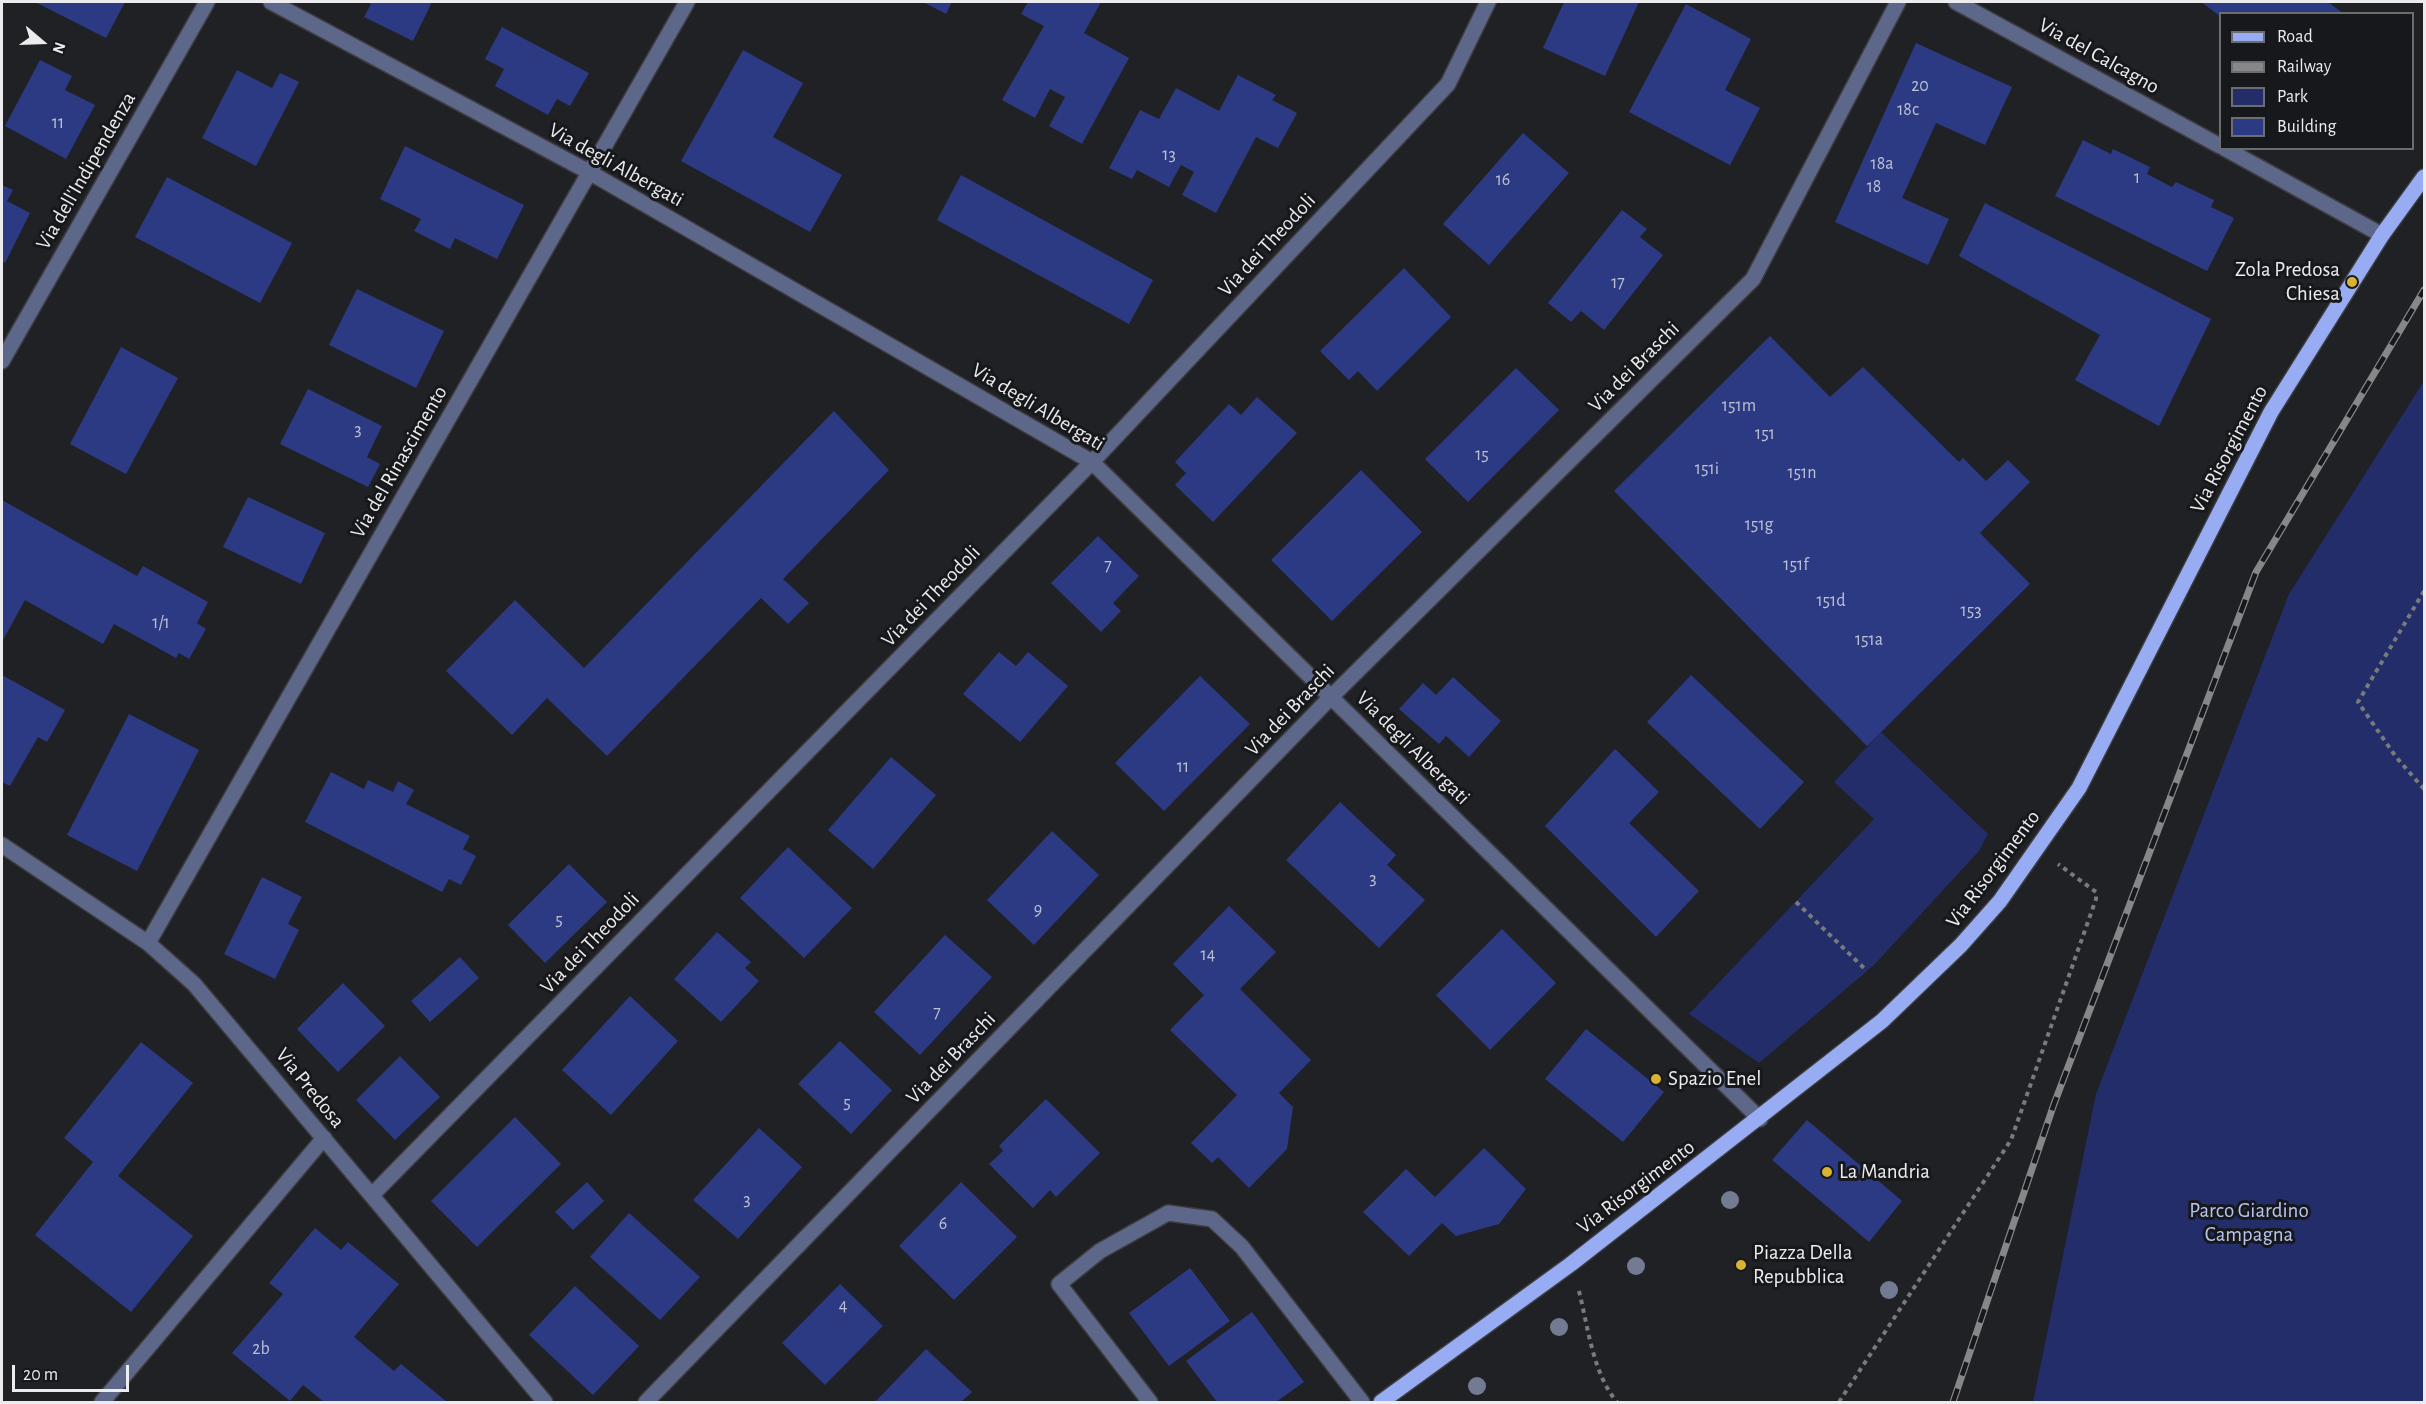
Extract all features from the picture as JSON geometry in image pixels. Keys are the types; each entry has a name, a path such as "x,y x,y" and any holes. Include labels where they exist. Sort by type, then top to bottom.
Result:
{"main road":[{"name":"Via Risorgimento","path":"1381,1402 1571,1264 1760,1119 1882,1021 1961,945 2000,901 2079,788 2112,728 2271,412 2382,235 2424,177"}],"street":[{"name":"Via dell'Indipendenza","path":"2,361 207,2"},
{"name":"Via degli Albergati","path":"271,2 589,172 1092,462 1760,1119"},
{"name":"Via del Rinascimento","path":"148,943 687,2"},
{"name":"Via dei Theodoli","path":"372,1195 1092,462 1448,84 1488,2"},
{"name":"Via dei Braschi","path":"646,1402 1331,697 1753,279 1898,2"},
{"name":"Via del Calcagno","path":"1956,2 2219,145"},
{"name":"Via del Calcagno","path":"2227,150 2382,235"},
{"name":"Via Predosa","path":"2,845 148,943 194,984 545,1402"},
{"path":"102,1402 324,1138"},
{"path":"1150,1402 1059,1284 1100,1251 1168,1212 1212,1218 1242,1247 1362,1402"}],"path":[{"path":"2424,591 2358,702 2396,757 2424,789"},
{"path":"1839,1402 2011,1140 2096,900 2096,892 2037,850"},
{"path":"1796,902 1867,971"},
{"path":"1576,1282 1595,1354 1610,1394 1617,1402"}],"green space":[{"name":"Parco Giardino Campagna","path":"2424,381 2424,1402 2033,1402 2096,1094 2289,594"},
{"path":"1881,732 1988,834 1979,851 1874,965 1759,1063 1689,1014 1874,819 1834,782"}],"building":[{"path":"35,2 125,2 106,38"},
{"path":"366,2 432,2 413,41 364,17 371,4"},
{"path":"923,2 952,2 946,14"},
{"path":"1028,2 1101,2 1084,33 1129,58 1082,144 1049,126 1065,97 1050,89 1035,118 1002,100 1044,26 1021,14"},
{"path":"1564,2 1639,2 1605,76 1543,48"},
{"path":"2201,2 2328,2 2341,12 2219,12 2219,15"},
{"path":"1686,4 1751,39 1725,90 1760,108 1730,165 1629,112"},
{"path":"502,27 589,73 570,106 557,99 548,115 495,86 504,69 485,59"},
{"path":"1916,43 2012,87 1985,145 1936,123 1902,198 1949,219 1928,265 1835,222"},
{"path":"743,50 803,83 773,137 842,175 810,232 681,161"},
{"path":"40,60 72,76 65,90 95,105 66,159 5,126"},
{"path":"237,70 272,88 280,73 299,82 256,166 202,138"},
{"path":"1238,75 1276,95 1272,100 1297,113 1278,148 1256,137 1216,213 1182,195 1194,172 1181,165 1169,187 1137,170 1132,179 1109,168 1140,110 1159,119 1176,88 1219,111"},
{"path":"1523,133 1569,173 1489,265 1443,224"},
{"path":"2083,140 2111,154 2113,149 2150,167 2147,174 2172,187 2176,182 2214,200 2211,207 2234,218 2207,271 2055,196"},
{"path":"405,146 524,205 497,259 455,238 450,249 414,231 421,219 380,199"},
{"path":"961,175 1153,280 1129,324 937,220"},
{"path":"167,177 292,243 260,303 135,237"},
{"path":"2,185 13,190 7,201 30,213 5,263 2,261"},
{"path":"1985,203 2211,319 2159,426 2075,380 2100,335 1959,256"},
{"path":"1622,210 1647,229 1640,237 1663,255 1604,330 1581,311 1571,322 1548,303"},
{"path":"1404,268 1451,317 1377,391 1358,371 1349,380 1320,351"},
{"path":"357,289 444,331 416,388 329,345"},
{"path":"1770,336 1830,397 1863,367 1959,462 1963,458 1986,481 2008,460 2030,482 1980,533 2030,584 1867,746 1614,491"},
{"path":"121,347 178,378 126,474 70,444"},
{"path":"1516,368 1559,410 1468,502 1425,459"},
{"path":"308,389 382,426 367,457 380,464 368,487 280,444"},
{"path":"1257,397 1297,433 1213,522 1175,485 1186,473 1175,462 1229,404 1241,415"},
{"path":"834,411 889,470 783,579 809,603 788,624 761,598 607,756 547,698 512,735 446,671 515,600 584,668"},
{"path":"1361,470 1422,532 1332,621 1271,560"},
{"path":"248,497 325,533 301,584 223,547"},
{"path":"2,500 137,576 143,566 208,602 197,623 206,629 189,659 179,653 176,658 114,624 103,644 25,600 2,642"},
{"path":"1098,536 1139,576 1113,603 1121,611 1101,632 1051,583"},
{"path":"999,652 1016,666 1028,652 1068,686 1020,742 963,694"},
{"path":"2,675 65,710 47,742 38,737 10,786 2,782"},
{"path":"1691,675 1804,782 1760,829 1647,722"},
{"path":"1200,676 1250,724 1164,811 1115,763"},
{"path":"1453,677 1501,721 1469,757 1446,736 1439,744 1399,709 1423,683 1436,695"},
{"path":"129,714 199,750 137,871 67,835"},
{"path":"1615,749 1659,792 1629,823 1699,891 1656,937 1545,826"},
{"path":"891,757 936,795 873,869 828,830"},
{"path":"331,772 364,789 368,780 393,792 398,781 414,790 406,804 470,836 463,849 476,856 461,885 449,879 442,892 305,822"},
{"path":"1340,802 1396,855 1387,865 1425,900 1379,948 1286,860"},
{"path":"1052,831 1099,875 1034,945 987,900"},
{"path":"788,847 852,908 804,958 740,898"},
{"path":"569,864 607,902 545,963 508,925"},
{"path":"262,877 302,897 288,924 299,930 275,979 224,954"},
{"path":"1229,906 1276,952 1240,989 1311,1060 1279,1093 1293,1107 1287,1149 1249,1188 1218,1157 1212,1163 1191,1143 1237,1095 1170,1030 1204,995 1173,964"},
{"path":"1502,929 1556,983 1490,1050 1436,995"},
{"path":"717,932 751,962 745,968 759,981 721,1022 674,979"},
{"path":"945,935 992,977 920,1055 874,1012"},
{"path":"460,957 479,978 430,1022 411,1001"},
{"path":"343,983 385,1026 338,1072 297,1029"},
{"path":"630,996 678,1041 611,1115 562,1070"},
{"path":"1586,1029 1664,1092 1623,1142 1545,1079"},
{"path":"840,1041 892,1090 851,1134 798,1084"},
{"path":"141,1042 193,1083 118,1176 193,1236 131,1312 35,1235 93,1162 64,1138"},
{"path":"400,1056 440,1097 395,1140 356,1100"},
{"path":"1046,1099 1100,1153 1056,1197 1050,1190 1033,1208 989,1164 1003,1151 999,1146"},
{"path":"515,1117 561,1164 477,1247 431,1201"},
{"name":"La Mandria","path":"1807,1120 1902,1201 1869,1242 1772,1160"},
{"path":"759,1128 802,1167 738,1239 693,1200"},
{"path":"1484,1148 1526,1189 1499,1224 1456,1236 1442,1223 1409,1256 1363,1212 1406,1169 1435,1197"},
{"path":"587,1182 604,1201 573,1230 555,1212"},
{"path":"961,1182 1017,1237 954,1300 899,1246"},
{"path":"629,1213 700,1277 660,1320 590,1257"},
{"path":"315,1228 341,1250 348,1242 399,1284 354,1337 394,1371 401,1364 447,1402 324,1402 303,1385 290,1401 232,1353 283,1294 269,1283"},
{"path":"1190,1268 1230,1321 1169,1366 1129,1313"},
{"path":"840,1284 883,1326 825,1385 782,1343"},
{"path":"575,1286 639,1346 593,1395 529,1335"},
{"path":"1252,1312 1304,1382 1276,1402 1217,1402 1186,1361"},
{"path":"926,1349 972,1392 961,1402 875,1402"}],"railway":[{"path":"1953,1402 2054,1104 2256,572 2424,290"}],"place":[{"name":"Zola Predosa Chiesa","path":"2352,282"},
{"name":"Spazio Enel","path":"1656,1079"},
{"name":"La Mandria","path":"1827,1172"},
{"name":"Piazza Della Repubblica","path":"1741,1265"}]}
